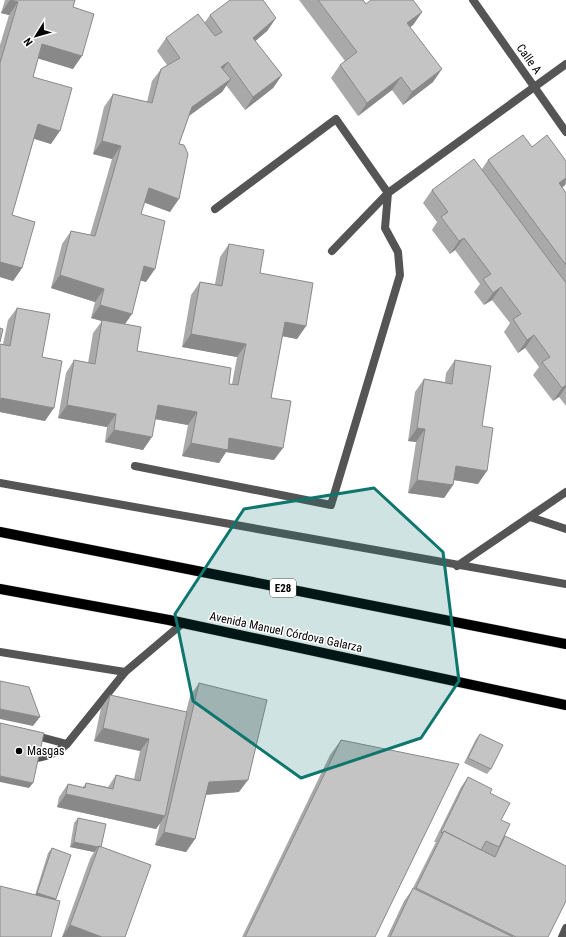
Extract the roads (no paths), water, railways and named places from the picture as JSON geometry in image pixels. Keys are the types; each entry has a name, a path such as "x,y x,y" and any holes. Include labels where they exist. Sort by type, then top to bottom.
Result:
{"main road":[{"name":"E28","path":"0,532 566,644"},
{"name":"Avenida Manuel Córdova Galarza","path":"0,589 182,623 566,705"}],"street":[{"name":"Calle A","path":"473,0 566,132"},
{"path":"332,251 388,193 566,64"},
{"path":"135,466 331,505 400,274 398,252 385,228 388,193 336,119 215,209"},
{"path":"0,483 458,566 566,584"},
{"path":"458,566 566,492"},
{"path":"530,518 566,529"},
{"path":"25,760 48,757 59,752 125,672 182,623"},
{"path":"0,652 125,672"},
{"path":"22,732 67,744"},
{"path":"562,937 566,928"}],"place":[{"name":"Masgas","path":"19,751"}]}
